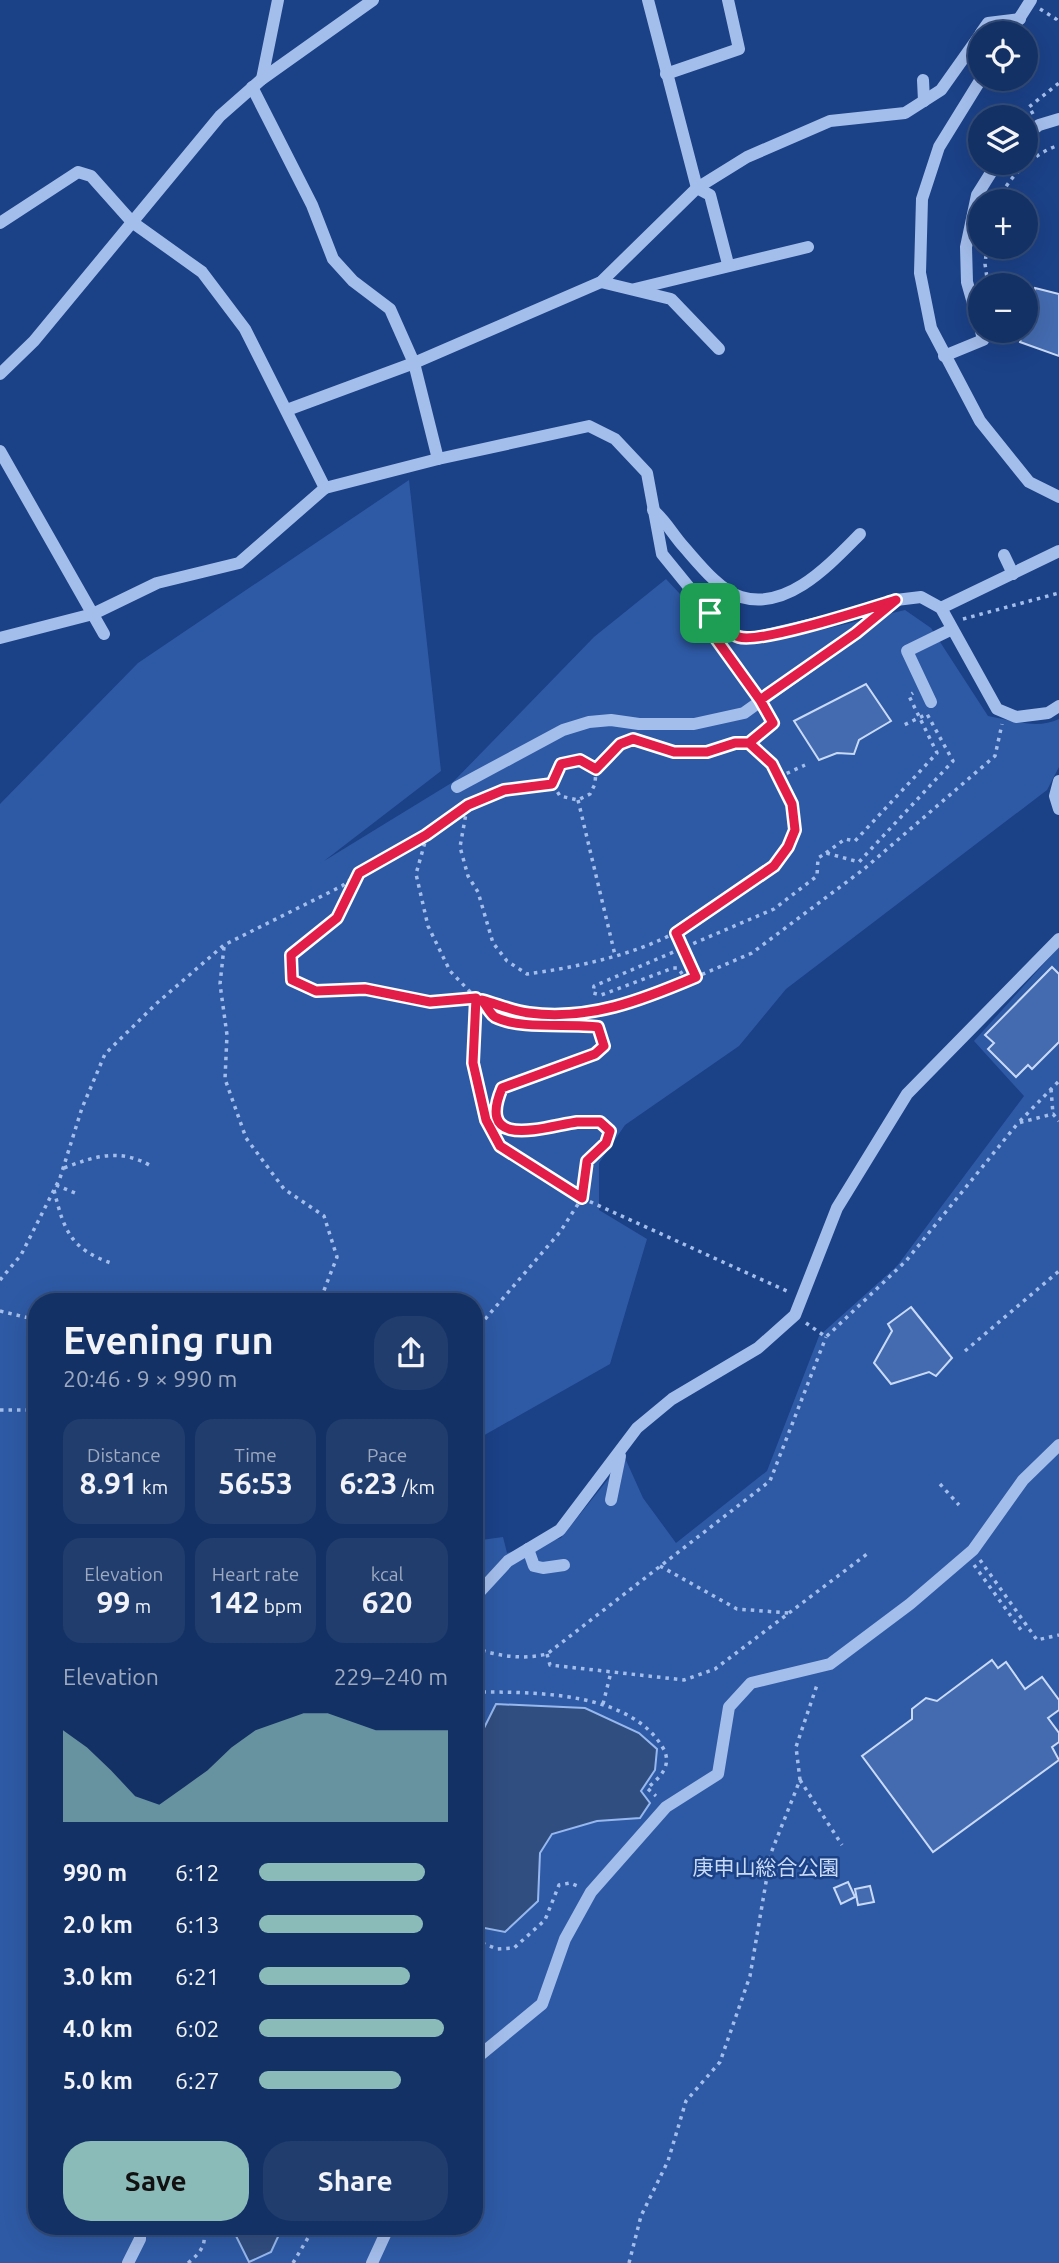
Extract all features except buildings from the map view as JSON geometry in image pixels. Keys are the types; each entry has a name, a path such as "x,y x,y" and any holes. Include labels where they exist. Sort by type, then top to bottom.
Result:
{"street":[{"path":"278,0 257,83 333,258 353,281 390,309 414,363 438,458"},
{"path":"0,374 34,341 220,116 257,83 373,0"},
{"path":"648,0 697,188 710,195 727,264"},
{"path":"666,74 739,48 727,0"},
{"path":"1004,21 1020,19 1030,1"},
{"path":"287,410 414,363 601,282 697,188 747,157 830,121 905,113 941,90 968,51"},
{"path":"923,80 924,101"},
{"path":"974,91 939,147 922,199 920,273 931,328 979,421 1028,482 1059,497"},
{"path":"1038,126 1059,119"},
{"path":"0,223 78,172 91,176 132,222 202,272 244,329 326,488"},
{"path":"968,286 966,247 977,195 990,175"},
{"path":"635,289 727,264 808,247"},
{"path":"601,282 671,299 719,349"},
{"path":"944,356 976,343"},
{"path":"0,638 93,614 157,583 239,563 326,488 438,458 589,426 615,439 647,473 662,554 710,613 739,637 757,637 830,620 896,600 921,597 946,618 997,709 1016,717 1048,713 1059,706"},
{"path":"0,451 104,634"},
{"path":"653,510 714,578 740,597 768,600 797,587 825,569 860,534"},
{"path":"931,702 907,651 946,618 1013,574 1059,551"},
{"path":"1004,555 1013,574"},
{"path":"457,787 563,730 589,722 611,720 639,724 694,724 744,713 856,633 896,600"},
{"path":"1059,781 1055,796 1059,809"},
{"path":"483,1588 508,1560 560,1530 621,1449 651,1415 672,1399 758,1348 795,1315 837,1208 907,1094 1059,939"},
{"path":"483,2053 542,2004 565,1939 591,1892 666,1807 718,1774 729,1707 751,1683 830,1664 910,1604 973,1550 1023,1480 1059,1446"},
{"path":"611,1500 621,1449"},
{"path":"528,1549 534,1566 543,1568 564,1565"},
{"path":"128,2263 140,2235"},
{"path":"372,2263 385,2235"}],"path":[{"path":"1030,1 1056,19 1059,15"},
{"path":"1032,105 1059,83"},
{"path":"1006,189 1015,175 1042,153 1059,145"},
{"path":"946,618 968,619 1059,593"},
{"path":"552,784 560,796 578,800 590,794 595,784 596,769 620,744 633,739 674,752 707,752 735,743 749,743 773,723 760,700 714,636 710,613"},
{"path":"359,873 337,918 291,955 292,980 316,991 365,989 430,1002 479,999 529,1013 597,1013 654,995 752,953 864,869 995,756 1005,712"},
{"path":"826,853 859,862 953,761 928,714 904,725"},
{"path":"468,805 460,847 494,943 507,961 527,974 577,967 676,933 774,866 788,847 795,830 792,804 772,764 749,743"},
{"path":"687,981 678,968 673,968 601,995 593,992 594,986 774,909 817,876 818,858 845,839 855,841 937,753"},
{"path":"552,784 561,764 580,760 596,769"},
{"path":"779,777 805,765"},
{"path":"0,1280 21,1255 55,1188 64,1168 82,1108 105,1054 157,1003 224,945 342,886 359,873 426,835 468,805 504,790 552,784"},
{"path":"578,800 615,955"},
{"path":"426,835 416,874 428,926 450,971 493,1016 518,1023 598,1027 604,1046 595,1054 502,1088 495,1104 500,1122 513,1132 536,1131 578,1122 600,1122 610,1131 606,1143 587,1161 582,1198 560,1232 483,1322"},
{"path":"676,933 696,977"},
{"path":"224,945 220,984 227,1034 225,1079 246,1138 284,1189 324,1216 337,1257 323,1293"},
{"path":"479,999 473,1063 486,1120 500,1146 582,1198 800,1297"},
{"path":"483,1650 503,1656 530,1658 547,1654 770,1481 826,1337 906,1261 1018,1123 1059,1081"},
{"path":"1051,1089 1053,1114 1059,1121"},
{"path":"1018,1123 1053,1114"},
{"path":"64,1168 96,1156 117,1154 139,1159 151,1166"},
{"path":"55,1188 75,1192"},
{"path":"55,1188 61,1219 70,1238 86,1252 114,1264"},
{"path":"965,1351 1059,1270"},
{"path":"0,1311 28,1318"},
{"path":"795,1315 826,1337"},
{"path":"0,1410 28,1410"},
{"path":"940,1484 959,1505"},
{"path":"973,1550 1037,1640 1059,1634"},
{"path":"547,1654 550,1665 684,1680 715,1669 867,1554"},
{"path":"660,1566 737,1609 789,1613"},
{"path":"974,1566 1021,1630"},
{"path":"823,1665 796,1747 800,1780 842,1844"},
{"path":"603,1704 611,1672"},
{"path":"483,1692 603,1704 638,1720 658,1738 667,1754 666,1768 659,1779 647,1788 666,1807"},
{"path":"629,2263 641,2216 668,2161 686,2101 720,2063 750,1976 771,1853 800,1780"},
{"path":"483,1944 497,1949 514,1948 545,1920 559,1885 570,1883 591,1892"},
{"path":"188,2263 201,2252 205,2241 203,2235"},
{"path":"293,2263 310,2235"}],"green space":[{"name":"庚申山総合公園","path":"409,480 441,771 324,861 453,782 594,637 666,579 722,639 762,644 905,610 931,628 988,716 1033,724 1059,719 1059,767 1047,790 786,989 739,1046 625,1125 599,1163 599,1210 647,1239 610,1364 483,1436 483,1293 28,1293 28,2235 483,2235 483,1540 503,1537 507,1553 561,1538 625,1458 643,1498 676,1543 767,1471 819,1336 897,1266 1024,1096 974,1041 1059,947 1059,2263 0,2263 0,804 138,663"}],"shaded area":[{"path":"496,1704 585,1708 639,1733 657,1749 655,1770 641,1791 650,1803 640,1818 597,1821 552,1834 540,1853 538,1901 505,1932 483,1928 483,1730"},
{"path":"236,2235 279,2235 271,2252 249,2262"}],"route":[{"path":"710,613 714,636 760,700 773,723 749,743 735,743 707,752 674,752 633,739 620,744 596,769 580,760 561,764 552,784 504,790 468,805 426,835 359,873 337,918 291,955 292,980 316,991 365,989 430,1002 476,998 473,1063 486,1120 500,1146 582,1198 587,1161 606,1143 610,1131 600,1122 578,1122 536,1131 513,1132 500,1122 495,1104 502,1088 595,1054 604,1046 598,1027 518,1023 493,1016 482,1000 529,1013 597,1013 654,995 696,977 676,933 774,866 788,847 795,830 792,804 772,764 749,743 773,723 760,700 856,633 896,600 830,620 757,637 739,637 710,613"}]}
